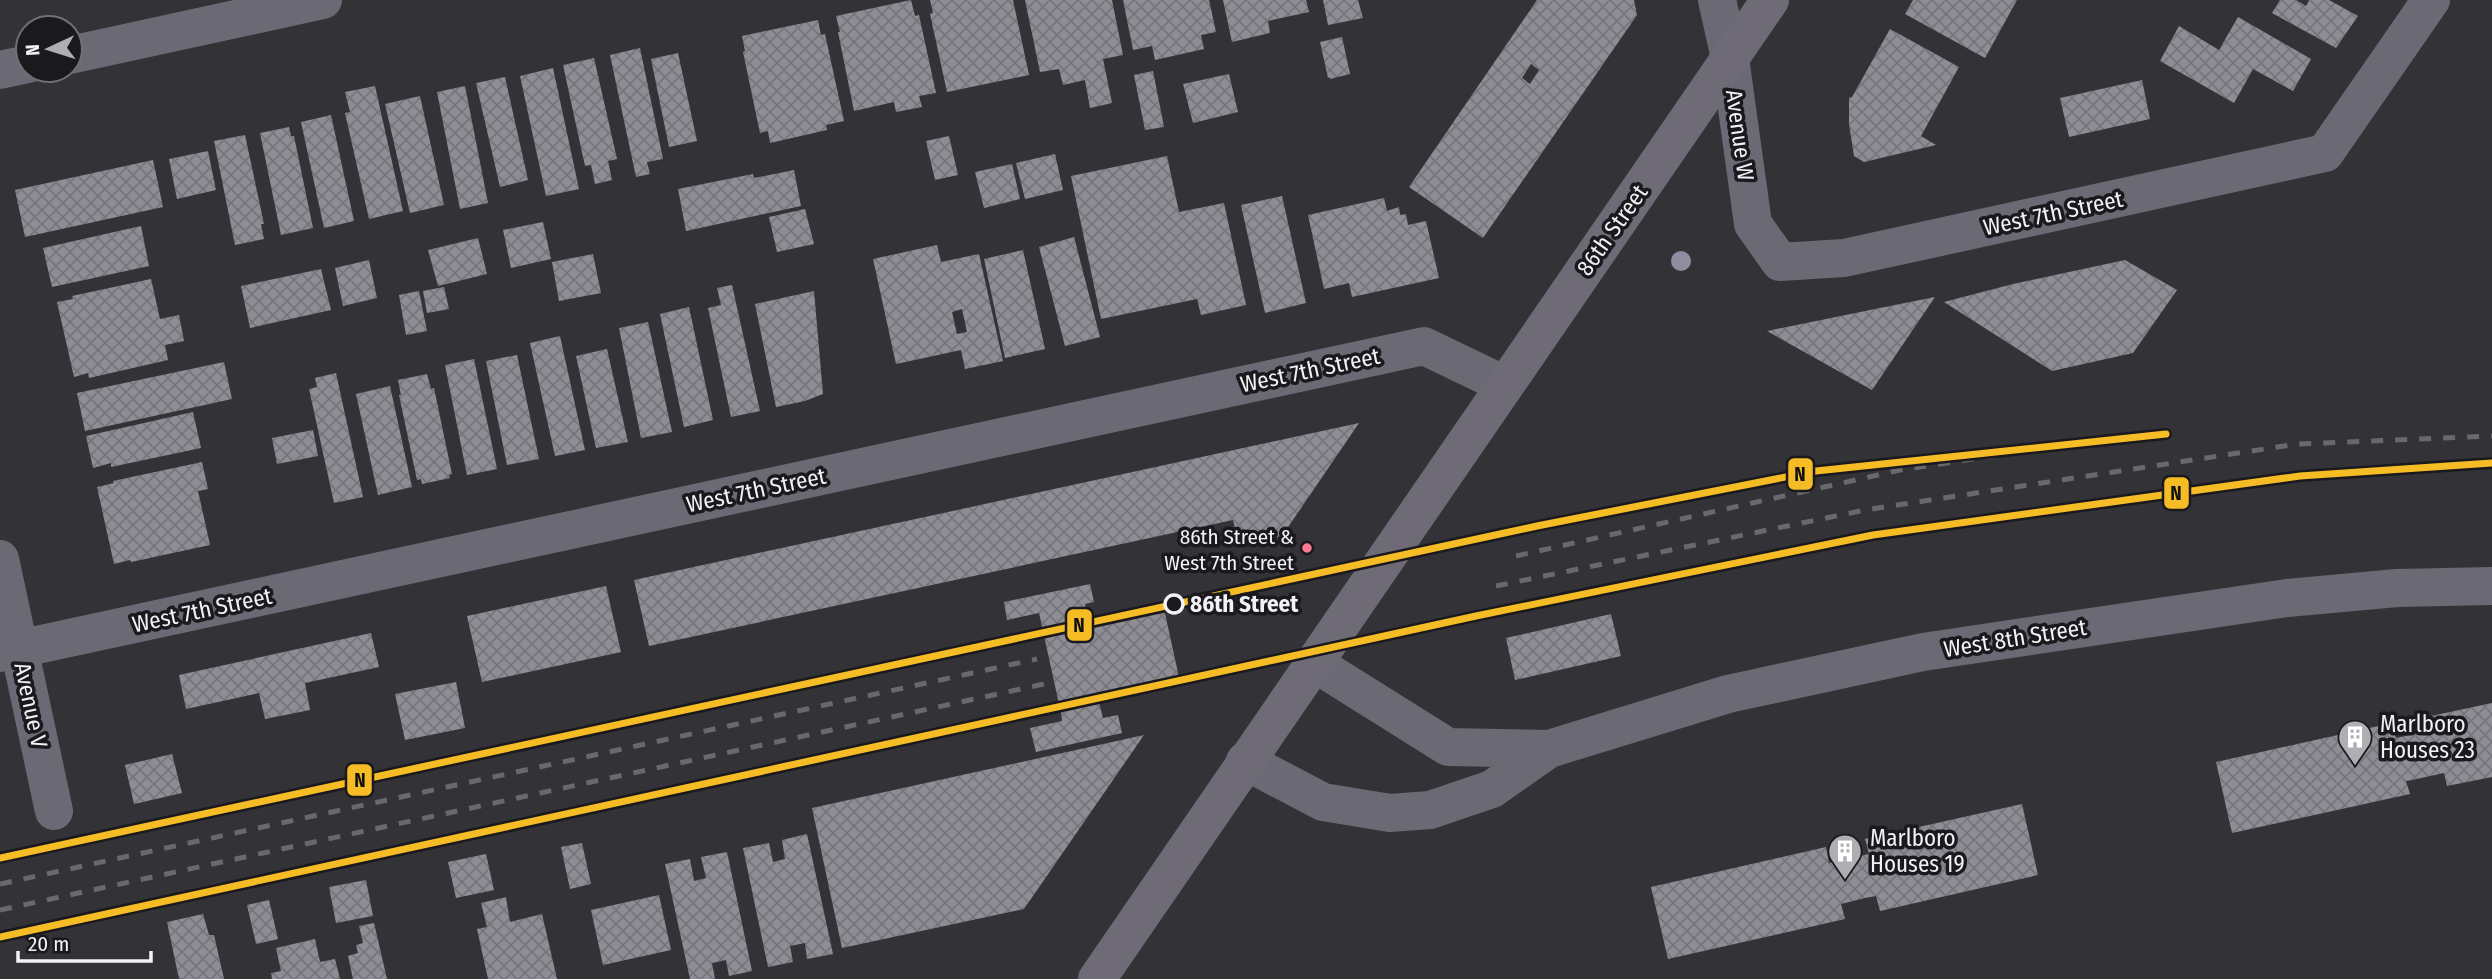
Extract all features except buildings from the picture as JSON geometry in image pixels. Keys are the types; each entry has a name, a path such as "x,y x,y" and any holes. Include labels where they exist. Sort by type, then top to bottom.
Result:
{"main road":[{"name":"86th Street","path":"1097,979 1770,0"}],"street":[{"path":"84,52 323,0"},
{"name":"Avenue W","path":"1717,0 1730,58 1754,224 1780,262"},
{"name":"West 7th Street","path":"1780,262 1844,258 2325,153 2431,0"},
{"name":"West 7th Street","path":"10,651 1424,346 1505,385"},
{"name":"Avenue V","path":"0,559 10,651 54,811"},
{"name":"West 8th Street","path":"1245,761 1323,802 1390,813 1430,810 1492,789 1549,749 1728,694 1923,652 2287,598 2397,588 2492,586"},
{"name":"West 8th Street","path":"1314,663 1448,747 1549,749"}],"railway":[{"path":"1496,586 1865,510 2297,444 2492,436"},
{"path":"1516,556 1900,470 2058,446"},
{"path":"0,884 1037,659"},
{"path":"0,910 1044,684"}],"transit line":[{"name":"N","path":"0,858 1537,526 1816,471 2166,434"},
{"name":"N","path":"0,937 1476,616 1873,535 2300,476 2492,463"}],"place":[{"name":"86th Street & West 7th Street","path":"1307,548"},
{"name":"86th Street","path":"1174,604"},
{"name":"Marlboro Houses 23","path":"2355,767"},
{"name":"Marlboro Houses 19","path":"1845,881"}]}
